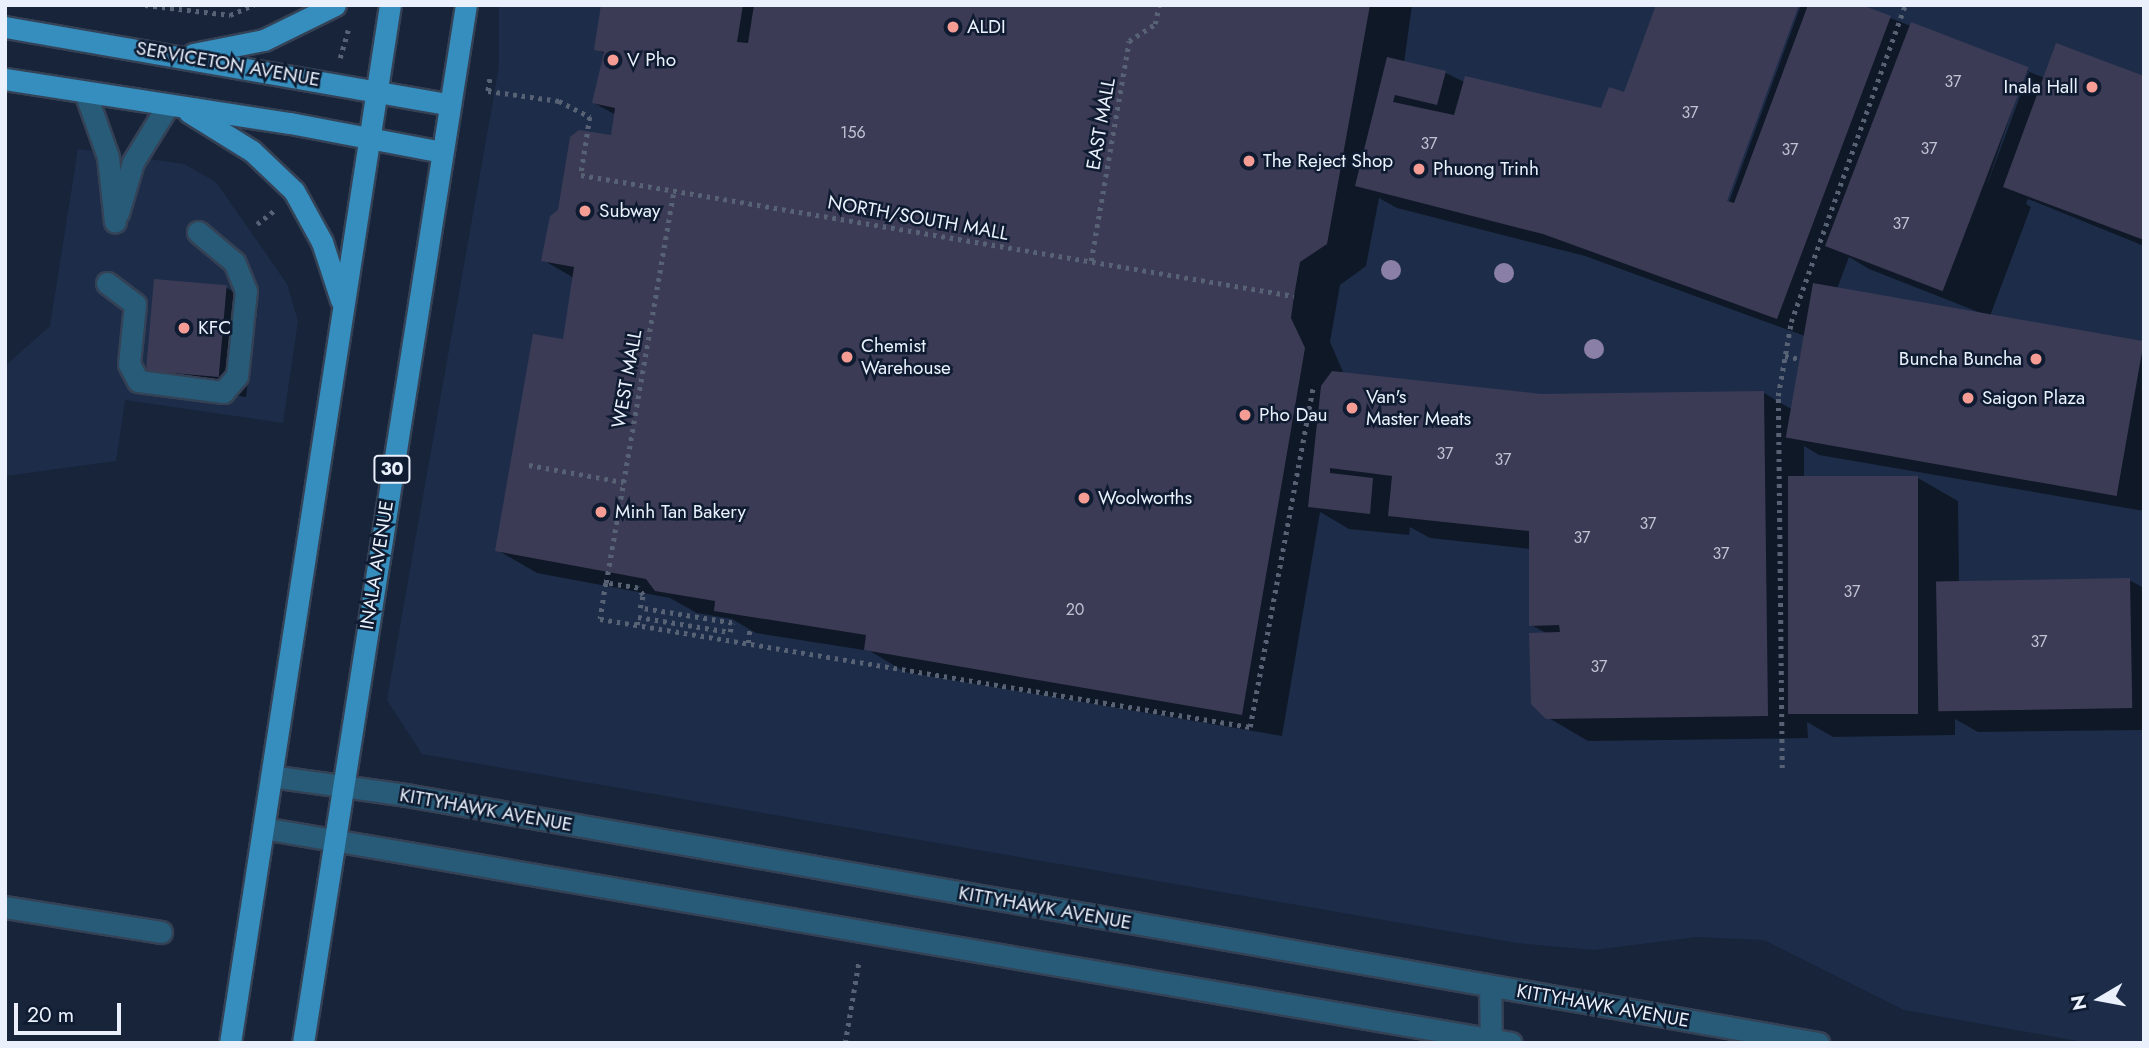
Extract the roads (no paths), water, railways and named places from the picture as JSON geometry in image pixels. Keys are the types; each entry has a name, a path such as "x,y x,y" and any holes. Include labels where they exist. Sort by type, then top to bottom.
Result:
{"main road":[{"path":"230,1043 342,302 390,5"},
{"name":"INALA AVENUE","path":"303,1043 466,5"},
{"path":"184,56 264,40 341,12"},
{"name":"SERVICETON AVENUE","path":"5,27 184,56 450,105"},
{"path":"5,79 369,136 442,152"},
{"path":"175,106 252,151 294,191 322,242 342,302"}],"street":[{"path":"85,92 108,157 115,222 133,162 175,106"},
{"path":"107,283 135,304 129,364 138,382 223,393 237,376 246,291 234,262 198,232"},
{"name":"KITTYHAWK AVENUE","path":"271,776 342,786 1818,1043"},
{"path":"264,828 862,928 1498,1042 1490,986"},
{"path":"5,907 161,932"}],"place":[{"name":"ALDI","path":"953,27"},
{"name":"V Pho","path":"613,60"},
{"name":"Inala Hall","path":"2092,87"},
{"name":"The Reject Shop","path":"1249,161"},
{"name":"Phuong Trinh","path":"1419,169"},
{"name":"Subway","path":"585,211"},
{"name":"KFC","path":"184,328"},
{"name":"Chemist Warehouse","path":"847,357"},
{"name":"Buncha Buncha","path":"2036,359"},
{"name":"Saigon Plaza","path":"1968,398"},
{"name":"Van's Master Meats","path":"1352,408"},
{"name":"Pho Dau","path":"1245,415"},
{"name":"Woolworths","path":"1084,498"},
{"name":"Minh Tan Bakery","path":"601,512"}]}
